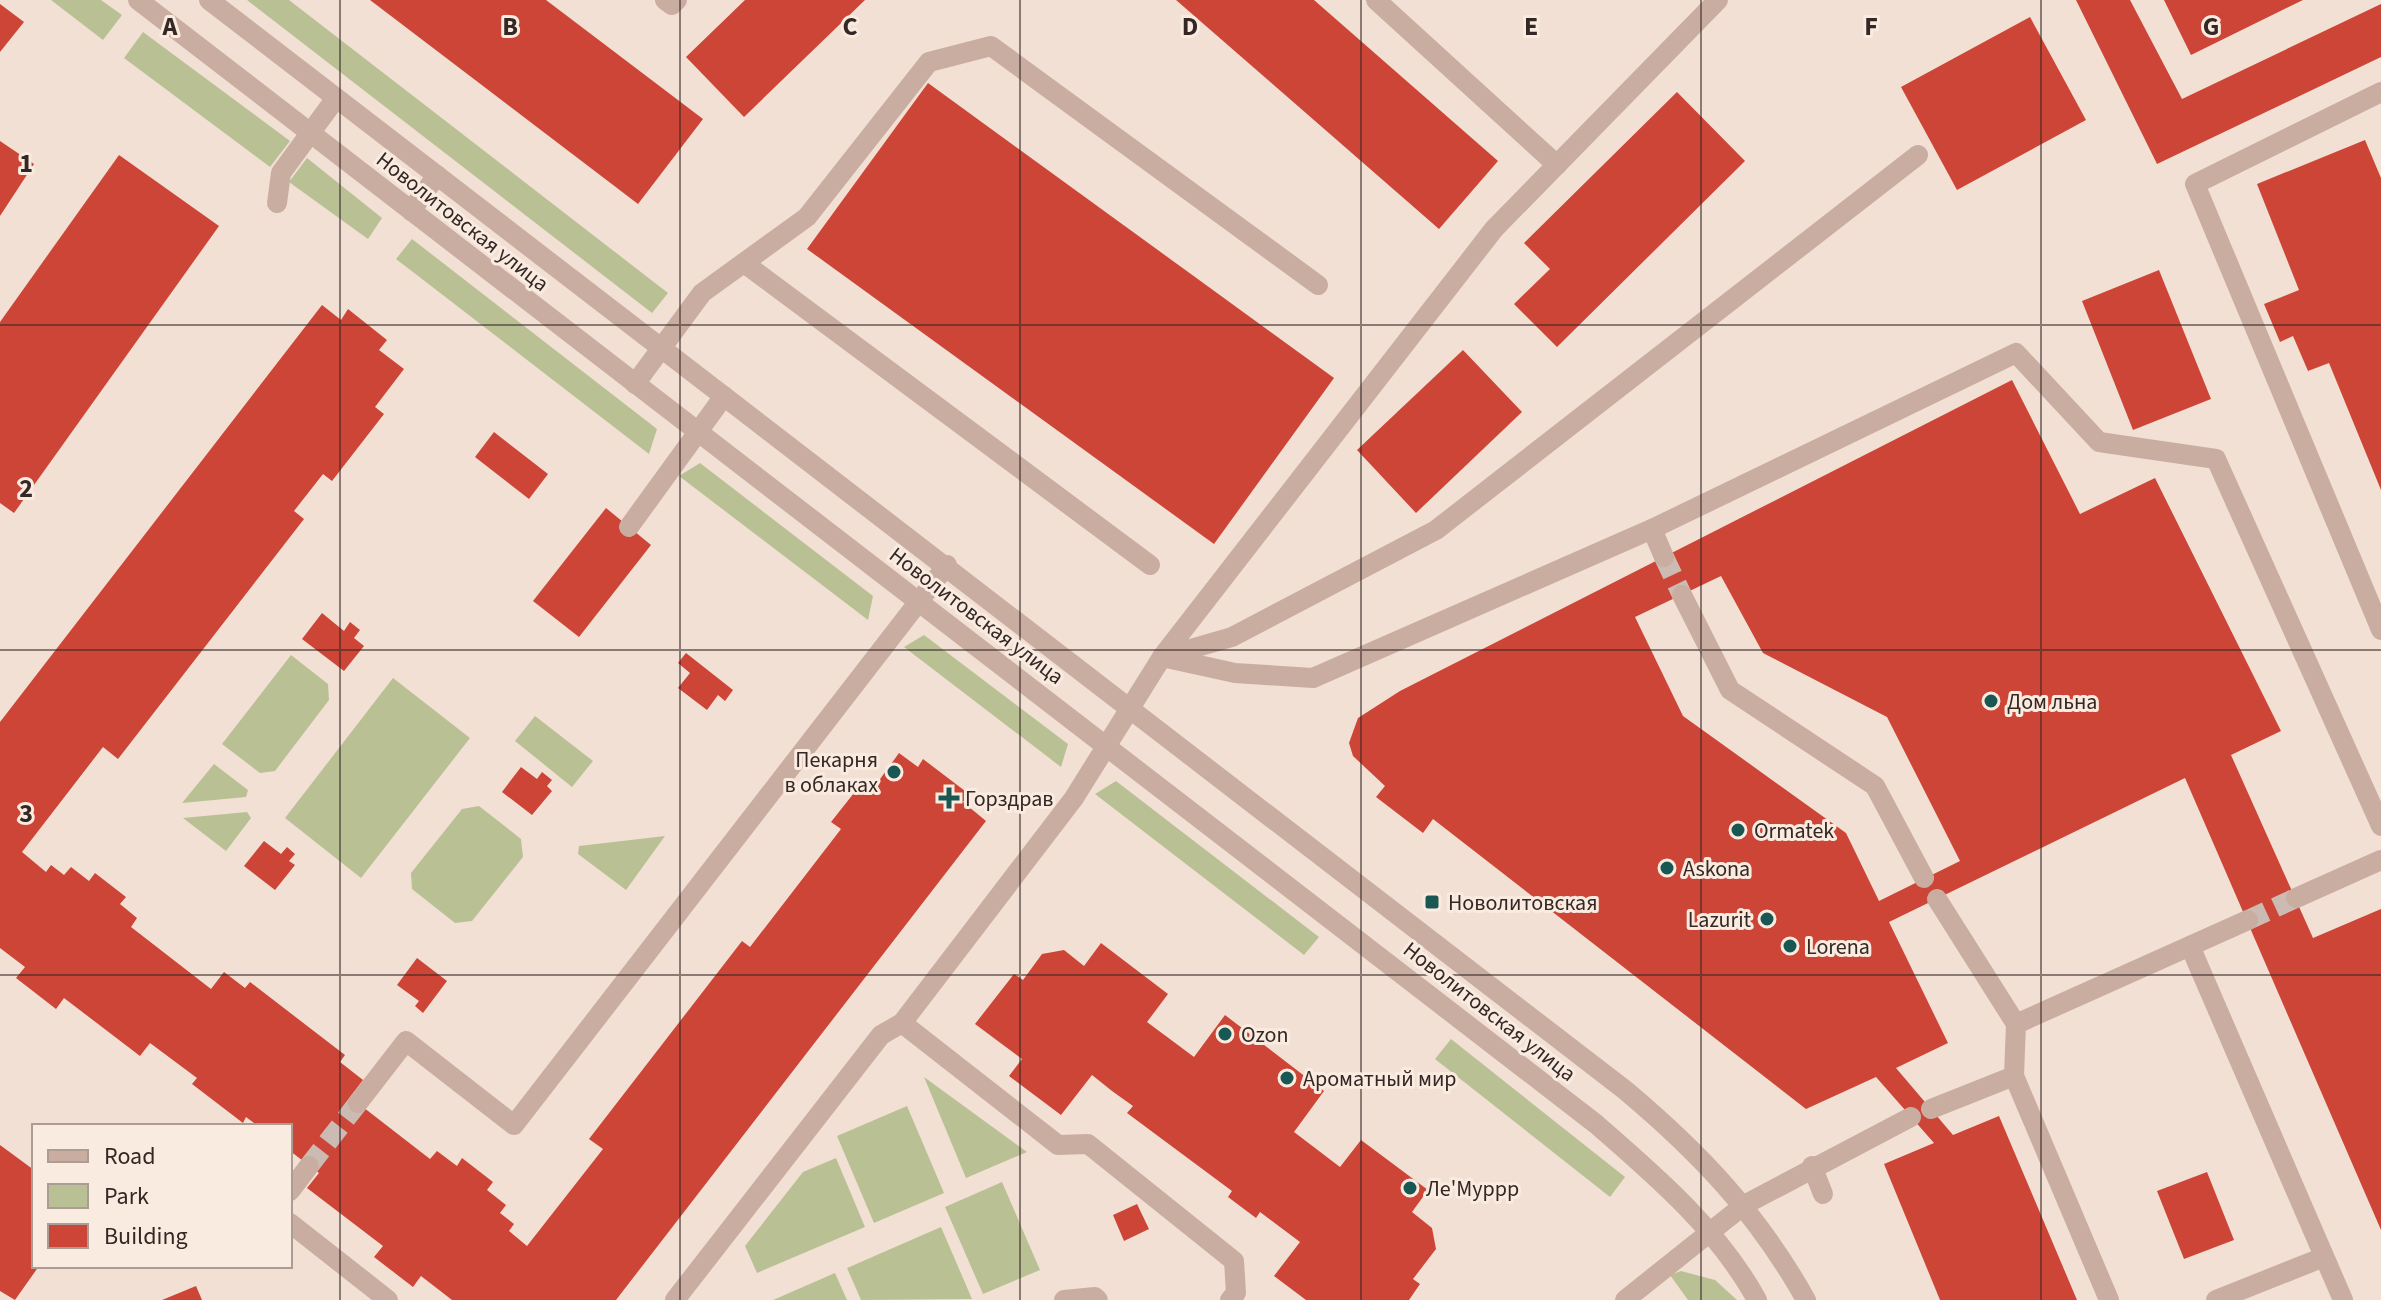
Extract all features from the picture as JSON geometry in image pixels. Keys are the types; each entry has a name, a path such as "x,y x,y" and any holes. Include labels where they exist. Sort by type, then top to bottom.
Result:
{"street":[{"name":"Новолитовская улица","path":"138,0 1596,1124 1657,1177 1711,1234 1757,1300"},
{"name":"Новолитовская улица","path":"209,0 947,565 1625,1090 1689,1144 1744,1205 1786,1263 1806,1300"},
{"path":"665,0 672,5 677,0"},
{"path":"1376,0 1557,165"},
{"path":"675,1300 881,1035 902,1023 1074,798 1162,657 1494,229 1718,0"},
{"path":"635,384 702,293 807,217 929,62 991,46 1318,285"},
{"path":"2381,92 2195,184 2381,630"},
{"path":"277,203 281,173 336,98"},
{"path":"1162,657 1232,637 1436,530 1918,155"},
{"path":"411,211 437,175"},
{"path":"744,263 1150,565"},
{"path":"1162,657 1235,673 1313,678 1652,529 2016,353 2099,442 2216,459 2381,826"},
{"path":"629,527 724,396"},
{"path":"1652,529 1664,557"},
{"path":"358,1103 406,1041 514,1125 947,565"},
{"path":"1682,595 1730,690 1875,786 1924,878"},
{"path":"2296,898 2381,860"},
{"path":"1937,899 2016,1024 2014,1076 2109,1300"},
{"path":"2016,1024 2248,920"},
{"path":"2190,946 2343,1300"},
{"path":"902,1023 1058,1145 1088,1144 1234,1261 1236,1293 1230,1300"},
{"path":"1931,1109 2014,1076"},
{"path":"1625,1300 1656,1292 1711,1234 1744,1205 1812,1166 1911,1117"},
{"path":"292,1188 309,1166"},
{"path":"1812,1166 1823,1194"},
{"path":"292,1225 388,1300"},
{"path":"2216,1300 2324,1257"},
{"path":"1064,1300 1095,1297 1098,1300"}],"green space":[{"path":"51,0 101,0 122,15 103,40"},
{"path":"247,0 289,0 668,293 652,313"},
{"path":"143,32 290,141 270,167 124,58"},
{"path":"307,158 382,218 368,239 289,182"},
{"path":"412,239 657,429 649,454 396,259"},
{"path":"700,463 873,596 868,620 679,476"},
{"path":"924,635 1068,744 1061,767 904,647"},
{"path":"291,655 328,684 329,700 275,771 260,773 222,744"},
{"path":"393,678 470,738 361,878 285,818"},
{"path":"535,716 593,761 572,787 515,741"},
{"path":"214,764 248,790 246,797 182,803"},
{"path":"1116,781 1319,937 1304,955 1095,794"},
{"path":"479,806 521,839 523,857 472,921 455,923 412,889 411,873 462,809"},
{"path":"247,812 251,818 226,851 183,818"},
{"path":"665,836 626,890 578,854 579,846"},
{"path":"1451,1039 1625,1177 1610,1197 1435,1059"},
{"path":"924,1077 1027,1152 966,1178"},
{"path":"907,1106 944,1193 874,1223 837,1136"},
{"path":"836,1158 865,1227 757,1273 745,1246 803,1172"},
{"path":"1002,1182 1040,1270 983,1294 945,1207"},
{"path":"941,1227 972,1299 861,1300 847,1268"},
{"path":"1681,1271 1715,1280 1737,1300 1688,1300 1670,1275"},
{"path":"835,1273 847,1300 773,1300"}],"building":[{"path":"370,0 546,0 703,119 638,204"},
{"path":"745,0 865,0 744,117 686,57"},
{"path":"1176,0 1314,0 1498,161 1439,229"},
{"path":"2076,0 2130,0 2182,99 2381,4 2381,57 2157,164"},
{"path":"2164,0 2303,0 2191,55"},
{"path":"0,4 24,22 0,52"},
{"path":"2030,17 2086,120 1957,190 1901,87"},
{"path":"928,83 1334,378 1214,544 807,249"},
{"path":"1677,92 1745,161 1557,347 1514,304 1550,269 1524,243"},
{"path":"2365,140 2381,178 2381,490 2329,363 2308,371 2293,336 2280,342 2264,304 2299,290 2257,184"},
{"path":"0,141 34,164 0,216"},
{"path":"119,155 219,226 14,513 0,503 0,322"},
{"path":"2159,270 2211,399 2133,430 2082,301"},
{"path":"322,305 341,320 348,309 387,340 379,350 404,369 375,407 384,414 332,481 323,474 294,511 304,519 118,759 103,747 22,852 46,872 51,865 64,875 71,867 89,881 95,873 126,897 120,904 137,918 131,927 211,989 224,972 245,988 250,982 345,1055 340,1062 363,1080 350,1097 430,1159 437,1151 457,1166 462,1158 493,1182 487,1190 506,1205 500,1213 514,1224 509,1231 527,1246 603,1149 589,1139 742,941 750,947 841,829 831,822 865,779 875,786 899,753 918,767 923,759 969,794 963,802 986,821 616,1300 452,1300 421,1276 413,1287 374,1257 383,1246 307,1188 319,1173 292,1153 292,1124 255,1124 246,1117 243,1123 192,1084 197,1078 150,1043 140,1056 64,998 56,1009 16,978 25,967 0,948 0,722"},
{"path":"1463,350 1522,412 1416,513 1357,450"},
{"path":"2012,380 2080,514 2155,478 2281,731 2231,755 2313,938 2381,909 2381,1230 2185,778 1889,922 1948,1043 1896,1068 1953,1135 1999,1116 2077,1300 1940,1300 1884,1164 1934,1143 1876,1077 1806,1109 1433,819 1423,833 1376,797 1385,786 1353,756 1349,743 1358,718 1400,691","holes":["1721,576 1763,653 1887,717 1960,861 1879,901 1846,833 1683,716 1635,617"]},
{"path":"494,432 548,474 529,499 475,457"},
{"path":"606,508 651,545 579,637 533,601"},
{"path":"322,613 344,631 350,622 360,630 354,638 364,646 344,671 302,639"},
{"path":"686,653 733,690 725,701 718,695 707,710 678,688 690,673 678,663"},
{"path":"521,767 537,779 542,772 552,780 547,786 552,791 532,815 502,792"},
{"path":"264,841 281,854 287,847 295,854 289,861 295,865 275,890 244,866"},
{"path":"1101,943 1168,994 1147,1022 1194,1057 1225,1015 1324,1091 1294,1132 1340,1167 1361,1140 1428,1190 1412,1212 1432,1228 1436,1249 1413,1279 1420,1284 1409,1300 1306,1300 1274,1276 1300,1242 1260,1212 1256,1218 1228,1197 1232,1191 1127,1113 1133,1106 1092,1075 1061,1115 1009,1076 1022,1059 975,1024 1014,974 1023,980 1042,954 1064,950 1084,966"},
{"path":"417,958 447,981 423,1013 415,1006 419,1001 397,985"},
{"path":"0,1145 32,1169 32,1268 38,1268 15,1300 0,1291"},
{"path":"2207,1172 2234,1240 2184,1259 2157,1191"},
{"path":"1137,1204 1149,1229 1124,1241 1113,1215"},
{"path":"196,1286 202,1300 162,1300"}],"tunnel":[{"path":"1664,557 1682,595"},
{"path":"2248,920 2296,898"},
{"path":"309,1166 358,1103"}],"place":[{"name":"Дом льна","path":"1991,701"},
{"name":"Пекарня в облаках","path":"894,772"},
{"name":"Горздрав","path":"949,798"},
{"name":"Ormatek","path":"1738,830"},
{"name":"Askona","path":"1667,868"},
{"name":"Новолитовская","path":"1432,902"},
{"name":"Lazurit","path":"1767,919"},
{"name":"Lorena","path":"1790,946"},
{"name":"Ozon","path":"1225,1034"},
{"name":"Ароматный мир","path":"1287,1078"},
{"name":"Ле'Муррр","path":"1410,1188"}]}
